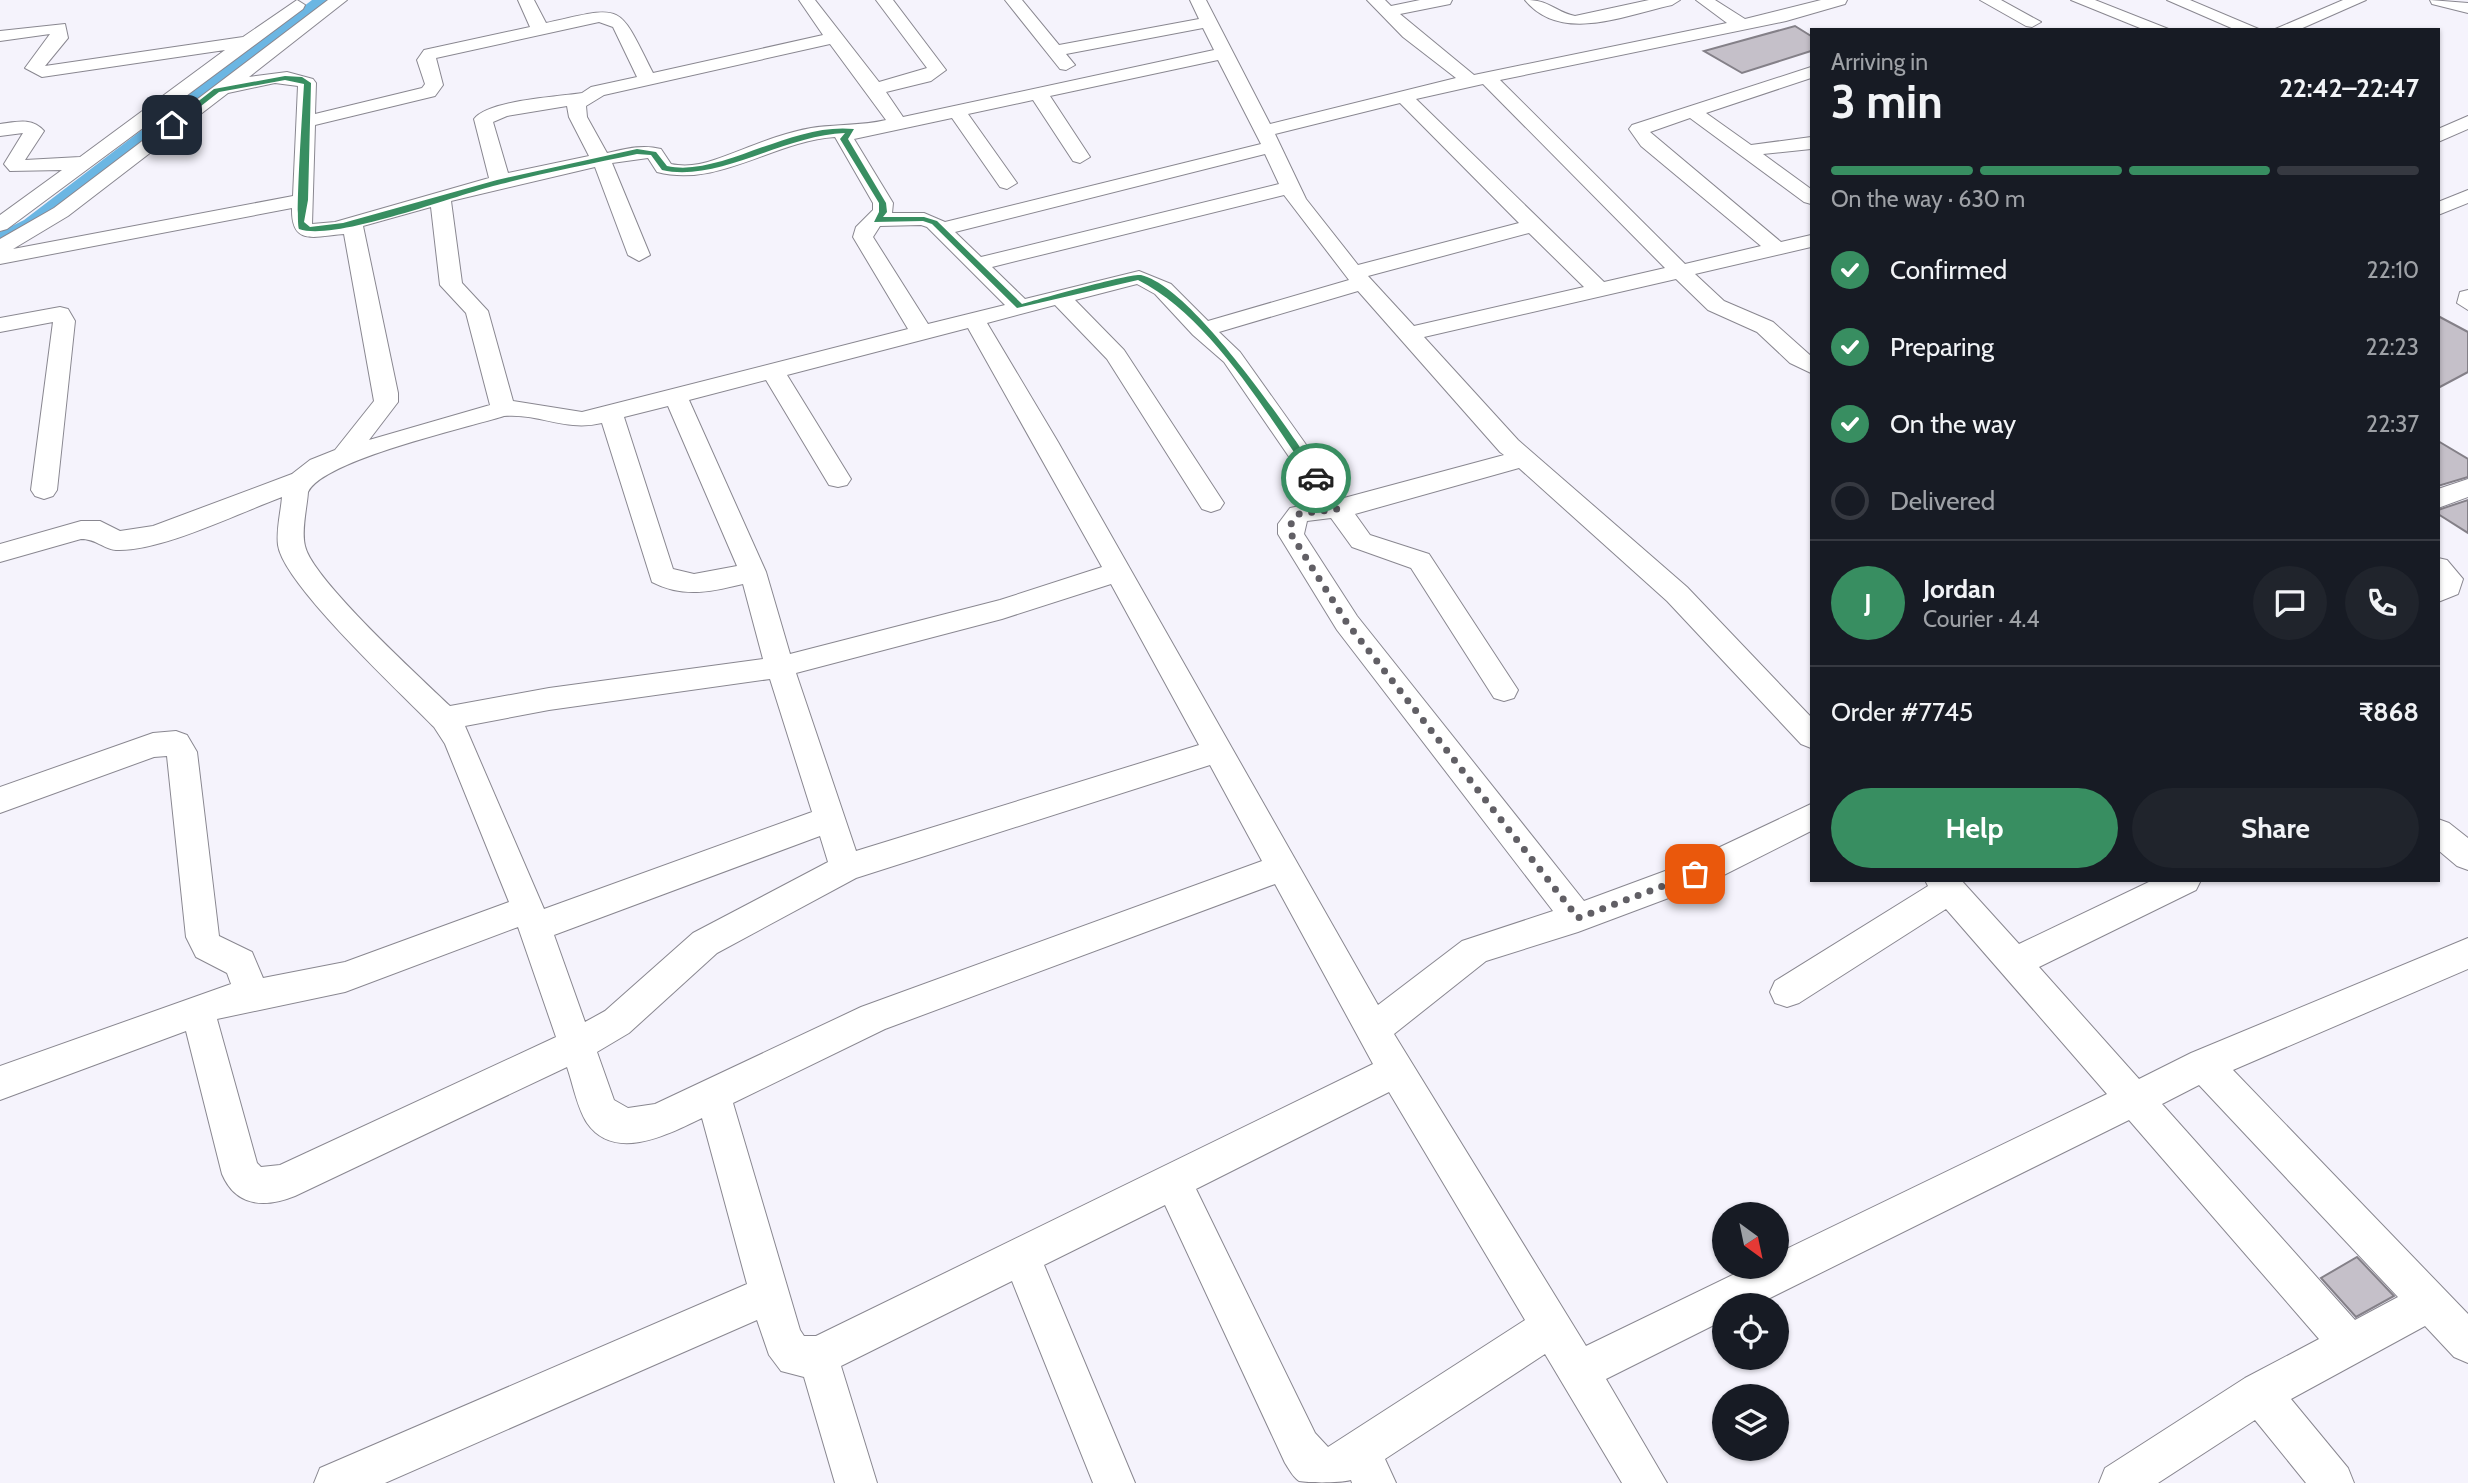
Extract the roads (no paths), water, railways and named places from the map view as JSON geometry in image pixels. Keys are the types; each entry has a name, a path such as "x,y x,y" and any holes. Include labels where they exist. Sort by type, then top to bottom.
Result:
{"street":[{"path":"0,225 302,0"},
{"path":"0,248 61,212 217,90 339,0"},
{"path":"526,0 540,29"},
{"path":"807,0 832,38 841,44 877,88 896,121"},
{"path":"877,88 925,77 937,70 884,0"},
{"path":"1013,0 1082,85"},
{"path":"1198,0 1289,188 1359,278 1521,459 1677,594 1810,735"},
{"path":"1381,6 1444,0"},
{"path":"1533,0 1558,18 1575,21 1672,0"},
{"path":"1704,0 1740,23"},
{"path":"1988,0 2032,22"},
{"path":"2079,0 2157,28"},
{"path":"2163,28 2165,0"},
{"path":"2175,0 2247,28"},
{"path":"2287,28 2358,0"},
{"path":"2438,0 2468,8"},
{"path":"942,229 1267,138 1281,129 1404,96 1740,23 1786,16 1826,2"},
{"path":"1381,6 1480,80 1718,307 1762,325 1795,356 1810,365"},
{"path":"1786,16 1810,29"},
{"path":"308,121 428,92 434,85 426,60 430,54 598,17 617,20 648,81"},
{"path":"1054,51 1208,22"},
{"path":"0,36 59,28 59,38 34,68 42,72 243,42"},
{"path":"500,181 483,119 503,111 583,98 832,38"},
{"path":"217,90 285,78 300,78 307,83 308,121 304,200 300,222 302,227 309,230 344,225 500,181 648,151 654,153 664,168 680,172 702,169 790,139 824,131 851,131 1039,94 1154,66 1224,53"},
{"path":"1777,249 1641,134 1639,129 1646,124 1693,112 1810,72"},
{"path":"1039,94 1080,157"},
{"path":"1404,96 1599,290"},
{"path":"583,98 576,104 578,117 603,159 639,255"},
{"path":"956,110 1007,183"},
{"path":"1693,112 1810,197"},
{"path":"2440,135 2468,122 2448,113"},
{"path":"0,130 24,126 34,131 16,159 14,164 17,167 87,162"},
{"path":"851,131 844,139 883,203 883,212 863,230 863,237 921,331"},
{"path":"1747,152 1770,146 1810,143"},
{"path":"979,264 1289,188"},
{"path":"2440,208 2468,195"},
{"path":"440,197 451,285 477,311 503,409"},
{"path":"0,258 304,200"},
{"path":"876,220 924,219 942,229 1020,307"},
{"path":"344,225 353,227 386,393 386,402 344,456"},
{"path":"1201,330 1534,225"},
{"path":"1408,334 1810,241"},
{"path":"0,553 81,530 100,530 116,541 157,534 301,480 319,466 344,456 503,409 524,406 565,420 582,421 921,331 1139,277 1163,289 1245,375 1361,541 1376,548 1408,553 1420,561 1504,690"},
{"path":"1059,297 1116,355 1211,503"},
{"path":"2468,297 2468,303"},
{"path":"0,325 43,315 60,314 64,321 44,490"},
{"path":"973,318 1396,1071 1646,1483"},
{"path":"772,370 838,479"},
{"path":"674,395 753,572 780,667 846,868"},
{"path":"611,413 661,575 672,583 691,585 753,572"},
{"path":"1521,459 1337,509 1299,514 1291,524 1291,534 1347,623 1578,918"},
{"path":"301,480 295,492 291,544 295,556 327,600 444,719 458,740 531,918 600,1111 615,1125 631,1127 659,1119 873,1018 1282,867"},
{"path":"2440,498 2468,487"},
{"path":"2440,570 2450,579 2448,587 2440,591"},
{"path":"444,719 550,699 780,667 1002,609 1118,572"},
{"path":"0,800 153,745 176,743 182,752 203,937 208,947 240,963 252,994"},
{"path":"198,1011 241,1174 255,1186 282,1183 578,1044 617,1022 705,943 846,868 1217,751"},
{"path":"1373,1030 1474,951 1495,942 1578,918 1695,874 1810,817"},
{"path":"0,1083 198,1011 252,994 345,977 830,819"},
{"path":"2440,834 2468,857"},
{"path":"2013,963 2181,882"},
{"path":"1787,992 1945,885 2351,1345"},
{"path":"1578,1371 2204,1065 2468,953"},
{"path":"2204,1065 2468,1343"},
{"path":"713,1094 783,1341 795,1357 818,1356 1396,1071"},
{"path":"1172,1181 1300,1448 1312,1465 1328,1468 1367,1468 1551,1326"},
{"path":"1021,1255 1114,1483"},
{"path":"335,1483 770,1294"},
{"path":"2120,1483 2260,1393 2429,1302"},
{"path":"818,1356 856,1483"},
{"path":"2260,1393 2333,1483"}],"waterway":[{"path":"0,241 32,225 323,0"}]}
